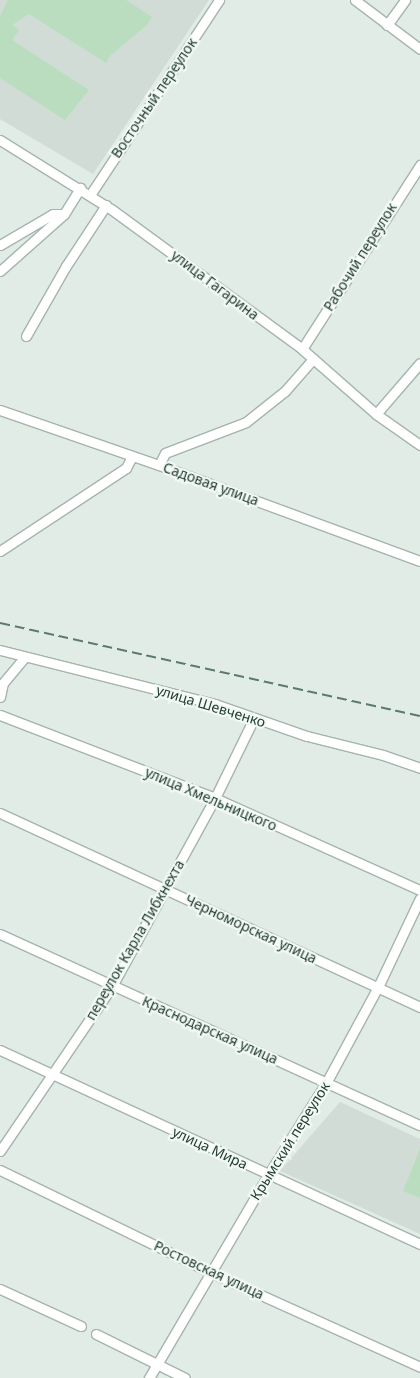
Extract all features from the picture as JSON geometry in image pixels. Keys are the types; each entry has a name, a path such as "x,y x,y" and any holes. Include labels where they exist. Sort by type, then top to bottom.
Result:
{"street":[{"name":"Восточный переулок","path":"90,195 219,0"},
{"path":"354,0 420,48"},
{"path":"387,25 404,0"},
{"name":"улица Гагарина","path":"0,140 80,188 106,206 302,349 376,414 420,445"},
{"name":"Рабочий переулок","path":"302,349 420,165"},
{"path":"0,271 64,214 80,188"},
{"path":"26,336 66,266 106,206"},
{"path":"0,245 53,214 64,214"},
{"path":"160,465 164,453 246,422 285,391 313,359"},
{"path":"376,414 420,363"},
{"name":"Садовая улица","path":"0,410 160,465 420,561"},
{"path":"0,551 126,468 132,456"},
{"name":"улица Шевченко","path":"0,650 215,704 254,718 420,768"},
{"path":"0,697 3,684 25,656"},
{"name":"улица Хмельницкого","path":"0,715 215,798 420,890"},
{"name":"переулок Карла Либкнехта","path":"0,1151 112,986 215,798 254,718"},
{"name":"Черноморская улица","path":"0,813 420,1007"},
{"name":"Крымский переулок","path":"149,1378 268,1174 326,1083 378,987 420,898"},
{"name":"Краснодарская улица","path":"0,934 420,1125"},
{"name":"улица Мира","path":"0,1050 420,1244"},
{"name":"Ростовская улица","path":"0,1170 210,1272 420,1367"},
{"path":"0,1290 81,1326"},
{"path":"96,1334 185,1378"}],"shaded area":[{"path":"0,0 209,0 93,174 0,119"},
{"path":"340,1102 420,1139 420,1234 280,1171"}],"green space":[{"path":"8,0 126,0 152,17 148,24 110,56 106,63 29,14 12,25 19,30 12,40 89,90 65,120 0,78 0,16"},
{"path":"420,1149 420,1198 403,1191"}],"railway":[{"path":"0,623 420,716"}]}
